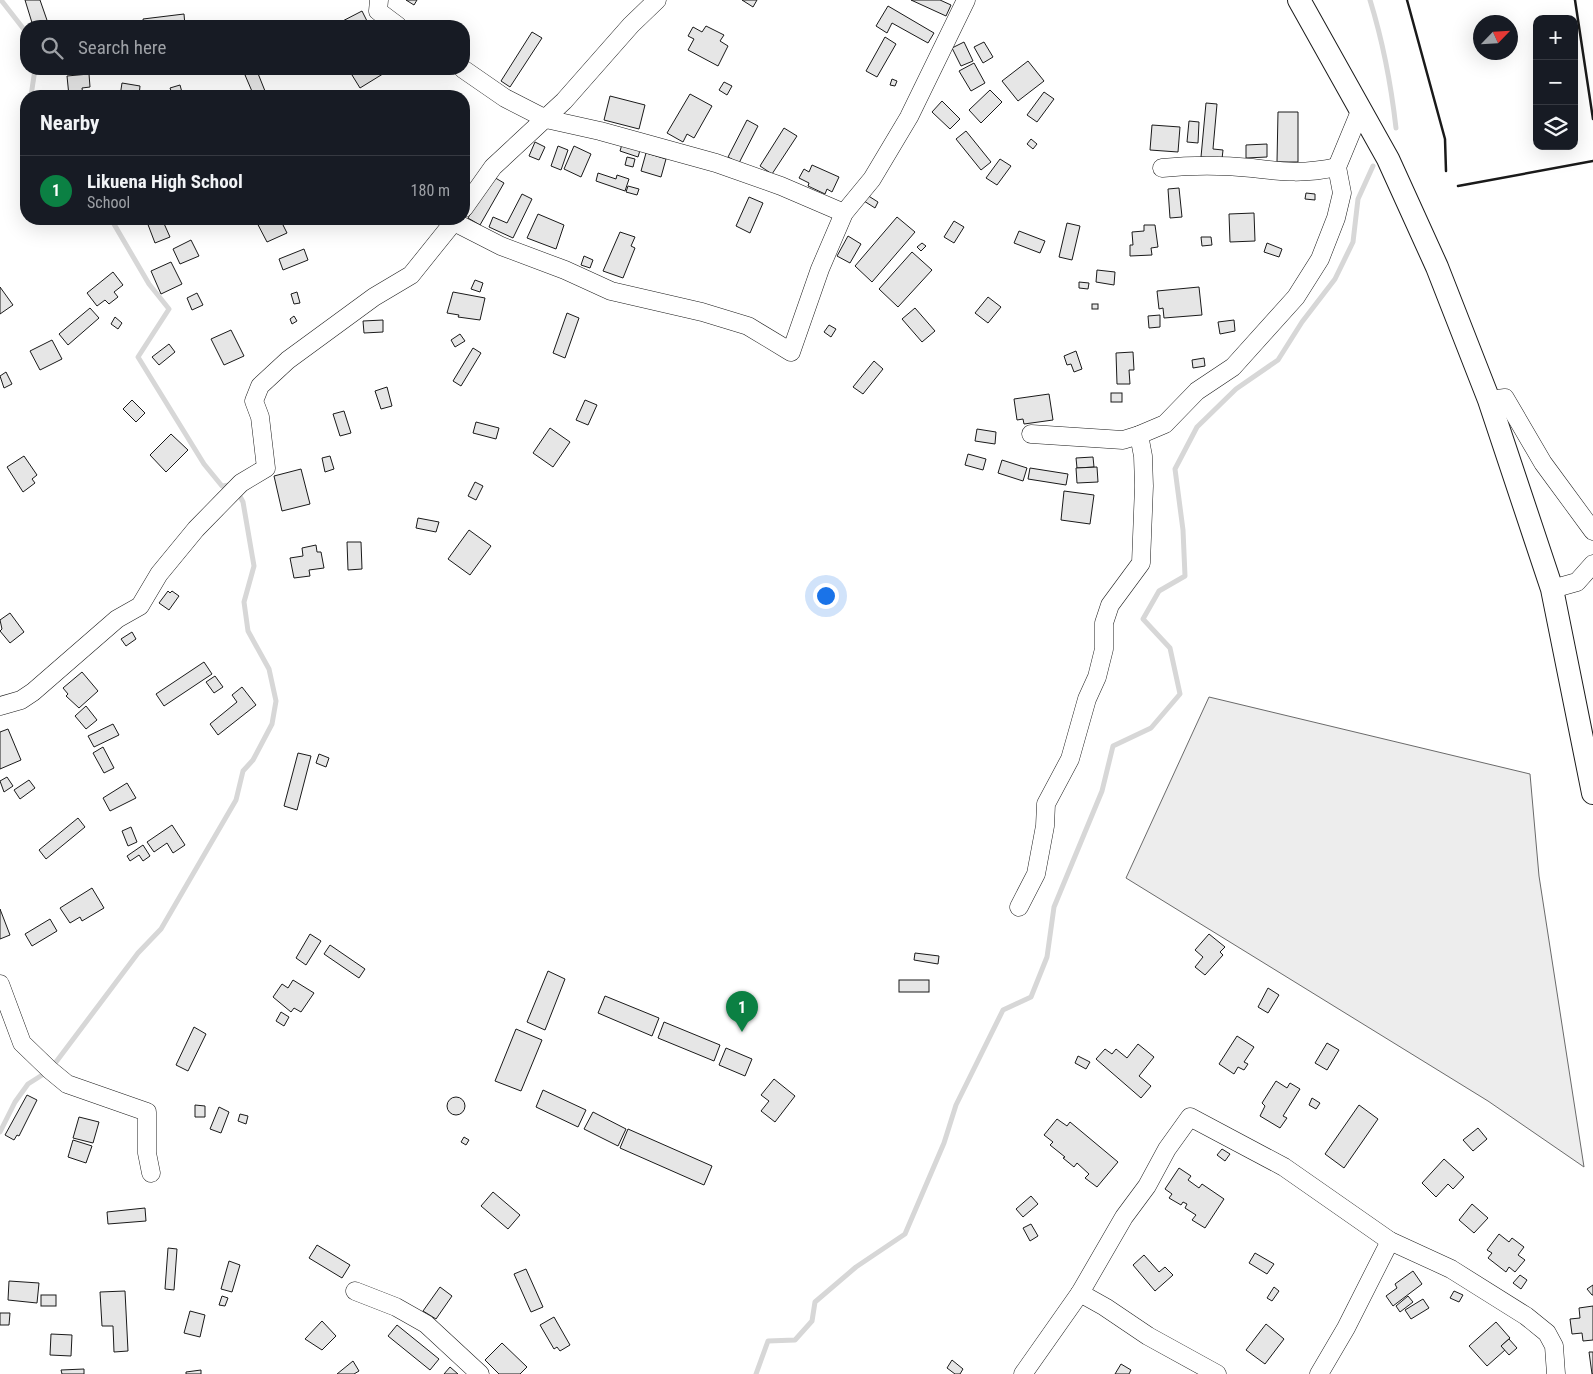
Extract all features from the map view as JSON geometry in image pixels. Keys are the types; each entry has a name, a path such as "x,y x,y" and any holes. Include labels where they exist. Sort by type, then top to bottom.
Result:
{"main road":[{"path":"1299,0 1388,160 1436,267 1489,400 1552,589 1593,793"}],"street":[{"path":"379,0 378,12 389,20"},
{"path":"470,199 492,167 546,119 631,25 657,0"},
{"path":"470,224 501,246 565,270 611,291 702,312 748,326 791,352 820,269 844,213 872,179 909,117 966,0"},
{"path":"470,74 505,98 546,119 600,131 716,163 781,186 844,213"},
{"path":"1031,434 1123,440 1139,435 1165,424 1197,392 1233,367 1296,297 1320,259 1336,218 1342,193 1337,167 1361,109"},
{"path":"1162,168 1251,168 1275,172 1300,173 1337,167"},
{"path":"0,706 21,700 33,692 117,620 140,606 159,574 196,529 241,483 266,468 260,417 254,401 260,386 288,360 327,331 374,297 411,275 451,225"},
{"path":"1489,400 1505,398 1543,463 1593,531"},
{"path":"1019,907 1036,874 1045,826 1046,804 1070,759 1087,699 1098,677 1104,649 1104,623 1110,605 1141,564 1144,486 1139,435"},
{"path":"1552,589 1577,582 1593,564"},
{"path":"0,984 22,1043 50,1070 67,1084 146,1112 147,1153 151,1172"},
{"path":"1023,1374 1080,1293 1124,1216 1147,1186 1167,1149 1190,1117 1284,1167 1390,1240 1451,1269 1526,1316 1548,1333 1554,1346 1556,1374"},
{"path":"1319,1374 1346,1328 1390,1240"},
{"path":"355,1291 396,1307 426,1324 480,1374"},
{"path":"1080,1293 1105,1306 1148,1336 1217,1374"}],"shaded area":[{"path":"1209,697 1530,774 1539,876 1584,1167 1488,1101 1126,878"}],"building":[{"path":"25,0 40,0 47,20 31,20"},
{"path":"406,0 417,0 414,5"},
{"path":"742,0 757,0 753,7"},
{"path":"911,0 940,0 951,5 946,16"},
{"path":"888,6 934,33 928,43 892,23 887,33 876,26"},
{"path":"362,11 366,20 345,20"},
{"path":"184,14 184,20 143,20"},
{"path":"706,26 724,35 720,41 728,46 718,66 688,50 694,39 688,36 693,27 702,32"},
{"path":"532,32 542,38 510,87 501,81"},
{"path":"885,37 896,44 877,77 866,71"},
{"path":"964,42 973,61 961,66 952,48"},
{"path":"984,42 993,57 983,63 974,47"},
{"path":"1028,61 1044,81 1018,101 1002,81"},
{"path":"974,63 985,83 971,91 959,71"},
{"path":"89,75 90,87 82,88 82,90 68,90 67,76"},
{"path":"245,75 259,75 265,90 251,90"},
{"path":"352,75 381,75 360,88"},
{"path":"892,79 897,81 895,86 890,85"},
{"path":"724,82 732,86 727,95 719,90"},
{"path":"122,83 140,86 140,90 121,90"},
{"path":"180,85 181,90 171,90 170,88"},
{"path":"990,90 1002,102 981,123 969,110"},
{"path":"1044,92 1054,99 1037,122 1027,115"},
{"path":"690,94 712,106 694,138 687,134 683,142 667,133"},
{"path":"610,96 645,105 639,129 604,120"},
{"path":"942,101 960,119 950,129 932,112"},
{"path":"1206,103 1217,104 1213,149 1223,150 1222,159 1201,157"},
{"path":"1278,112 1298,112 1298,162 1277,162"},
{"path":"747,120 758,126 739,163 728,157"},
{"path":"1189,121 1199,122 1198,143 1187,142"},
{"path":"1152,125 1180,127 1178,152 1150,150"},
{"path":"784,128 797,136 772,174 760,166"},
{"path":"966,131 991,162 981,170 956,139"},
{"path":"1031,139 1037,144 1033,149 1027,144"},
{"path":"623,141 641,147 638,157 620,151"},
{"path":"535,142 545,147 539,160 529,156"},
{"path":"1267,144 1267,157 1246,158 1246,145"},
{"path":"558,146 568,150 561,170 551,166"},
{"path":"574,146 591,154 581,177 564,169"},
{"path":"646,153 666,159 661,177 641,171"},
{"path":"627,157 635,159 633,167 625,165"},
{"path":"1000,159 1011,166 997,185 986,178"},
{"path":"812,165 839,177 832,192 827,189 825,194 808,186 809,183 799,178 804,169 809,172"},
{"path":"598,173 616,179 617,175 629,179 625,191 596,181"},
{"path":"492,176 504,183 480,225 470,219 470,214"},
{"path":"628,186 639,189 637,195 626,192"},
{"path":"1179,188 1182,217 1170,218 1168,189"},
{"path":"1306,193 1315,194 1315,200 1305,199"},
{"path":"522,194 532,199 513,238 489,227 493,217 507,223"},
{"path":"867,195 878,202 875,208 864,201"},
{"path":"749,197 763,203 750,233 736,226"},
{"path":"1254,213 1255,241 1230,242 1229,214"},
{"path":"538,214 564,225 556,249 527,238"},
{"path":"897,217 915,232 872,282 855,266"},
{"path":"954,221 964,227 954,243 944,237"},
{"path":"1067,223 1080,226 1072,260 1059,257"},
{"path":"148,225 165,225 170,237 155,243"},
{"path":"258,225 283,225 287,233 267,242"},
{"path":"1144,225 1155,225 1158,247 1151,248 1152,255 1130,256 1130,245 1133,245 1132,232 1144,231"},
{"path":"1019,231 1045,241 1040,253 1014,243"},
{"path":"620,232 635,237 631,246 635,248 623,278 603,271"},
{"path":"848,236 861,244 850,263 837,256"},
{"path":"1201,237 1211,237 1212,245 1202,246"},
{"path":"191,240 199,256 180,264 173,249"},
{"path":"922,243 926,246 921,251 917,247"},
{"path":"1267,243 1282,249 1279,257 1264,252"},
{"path":"304,249 308,260 283,270 279,259"},
{"path":"912,252 932,270 898,307 879,289"},
{"path":"584,256 593,260 590,268 581,265"},
{"path":"171,262 182,284 161,294 151,271"},
{"path":"1097,270 1115,272 1114,285 1096,282"},
{"path":"113,272 123,285 114,292 118,297 109,304 105,300 97,306 87,293"},
{"path":"475,280 483,283 480,292 471,289"},
{"path":"1079,282 1089,283 1088,289 1079,288"},
{"path":"0,287 13,305 0,314"},
{"path":"1199,287 1202,315 1164,318 1163,308 1159,309 1157,291"},
{"path":"297,292 300,303 294,304 291,294"},
{"path":"453,292 485,298 480,320 458,317 459,315 447,313"},
{"path":"197,293 203,305 192,310 187,298"},
{"path":"988,297 1001,307 988,323 975,313"},
{"path":"1092,304 1098,304 1098,309 1092,309"},
{"path":"90,308 99,318 68,345 59,334"},
{"path":"915,308 935,331 922,342 902,319"},
{"path":"567,313 579,318 565,358 553,353"},
{"path":"1160,315 1160,327 1149,328 1148,316"},
{"path":"294,316 297,321 292,324 290,319"},
{"path":"115,317 122,323 118,329 111,324"},
{"path":"383,320 383,332 364,333 363,321"},
{"path":"1234,320 1235,331 1220,334 1218,322"},
{"path":"829,325 836,329 831,337 824,332"},
{"path":"231,330 244,356 224,365 211,339"},
{"path":"460,334 465,341 455,347 451,340"},
{"path":"52,340 62,359 40,370 30,351"},
{"path":"169,344 175,352 159,365 152,357"},
{"path":"473,348 481,353 461,386 453,381"},
{"path":"1076,351 1082,369 1074,372 1071,364 1067,365 1064,356"},
{"path":"1133,352 1134,370 1129,370 1130,384 1117,384 1116,353"},
{"path":"1204,358 1205,366 1193,368 1192,360"},
{"path":"874,361 883,369 863,394 853,387"},
{"path":"6,372 12,384 4,388 0,376"},
{"path":"387,387 392,406 381,409 375,391"},
{"path":"1111,393 1122,393 1122,402 1111,402"},
{"path":"1049,394 1053,420 1024,424 1023,419 1017,420 1014,399"},
{"path":"132,400 145,413 136,422 123,409"},
{"path":"585,400 597,405 588,425 576,420"},
{"path":"344,411 351,433 340,436 333,414"},
{"path":"476,422 499,428 496,439 473,433"},
{"path":"550,428 570,442 553,467 533,453"},
{"path":"977,429 996,432 995,444 975,441"},
{"path":"171,434 188,450 166,472 150,455"},
{"path":"968,454 986,459 983,470 965,465"},
{"path":"24,456 37,475 32,479 35,483 23,492 7,467"},
{"path":"330,456 334,469 325,472 322,458"},
{"path":"1093,457 1094,467 1077,468 1076,458"},
{"path":"1002,460 1027,468 1023,481 998,473"},
{"path":"1097,467 1098,482 1077,483 1076,468"},
{"path":"1030,468 1068,474 1066,485 1028,479"},
{"path":"301,469 310,504 282,511 274,476"},
{"path":"475,482 483,486 476,500 468,496"},
{"path":"1064,491 1094,495 1090,524 1061,520"},
{"path":"418,518 439,522 436,532 416,528"},
{"path":"469,530 491,546 470,575 448,559"},
{"path":"347,542 361,542 362,569 348,570"},
{"path":"316,545 317,552 321,552 324,568 309,570 310,576 294,578 290,558 303,556 302,548"},
{"path":"168,591 170,593 172,591 179,596 169,610 159,603"},
{"path":"10,613 24,632 10,643 0,631 2,629 0,620"},
{"path":"132,632 136,639 126,646 121,639"},
{"path":"204,662 212,674 164,706 156,694"},
{"path":"82,672 98,691 79,708 66,696 68,694 63,688"},
{"path":"215,676 223,687 214,693 206,682"},
{"path":"242,687 256,705 218,735 210,724 237,702 232,695"},
{"path":"86,706 97,720 86,729 75,716"},
{"path":"113,724 119,735 94,747 88,736"},
{"path":"8,729 21,760 0,769 0,732"},
{"path":"103,747 114,768 104,773 93,753"},
{"path":"298,753 311,756 297,810 284,806"},
{"path":"319,754 329,758 326,767 316,763"},
{"path":"7,777 13,786 4,792 0,781"},
{"path":"29,780 35,788 20,799 14,790"},
{"path":"127,783 136,798 110,811 103,798"},
{"path":"78,818 85,827 46,859 39,850"},
{"path":"172,825 185,845 173,853 167,843 154,852 147,842"},
{"path":"131,827 137,842 128,846 122,831"},
{"path":"143,845 150,856 143,861 139,855 130,861 127,856"},
{"path":"92,888 104,908 82,921 80,917 70,923 60,908"},
{"path":"0,909 10,935 0,939"},
{"path":"50,919 57,931 32,946 25,934"},
{"path":"310,934 321,941 306,965 296,958"},
{"path":"1209,934 1225,947 1220,952 1223,955 1205,975 1195,967 1203,957 1195,950"},
{"path":"330,945 365,969 359,978 324,954"},
{"path":"915,953 939,956 938,964 914,960"},
{"path":"548,971 565,979 545,1030 527,1022"},
{"path":"293,980 314,993 301,1012 294,1008 291,1012 273,997 282,984 288,988"},
{"path":"899,980 929,980 929,992 899,992"},
{"path":"1268,988 1279,995 1268,1013 1258,1007"},
{"path":"605,996 659,1018 652,1036 598,1013"},
{"path":"281,1012 289,1017 284,1026 276,1021"},
{"path":"664,1022 720,1045 714,1061 658,1038"},
{"path":"194,1027 206,1034 188,1071 176,1065"},
{"path":"516,1029 542,1040 521,1091 495,1081"},
{"path":"1237,1036 1254,1047 1244,1062 1248,1064 1244,1070 1238,1067 1234,1074 1219,1064"},
{"path":"1327,1043 1339,1050 1327,1070 1315,1063"},
{"path":"1138,1044 1154,1057 1139,1076 1151,1086 1141,1098 1096,1059 1105,1049 1112,1054 1116,1049 1127,1058"},
{"path":"726,1048 752,1059 745,1076 719,1065"},
{"path":"1078,1056 1090,1062 1086,1069 1075,1063"},
{"path":"774,1079 795,1096 775,1122 761,1111 769,1101 761,1095"},
{"path":"1276,1081 1287,1088 1290,1083 1300,1089 1283,1116 1287,1118 1280,1128 1260,1116 1265,1106 1262,1103"},
{"path":"543,1090 586,1110 578,1127 536,1107"},
{"path":"27,1095 37,1100 19,1136 17,1135 14,1140 5,1135"},
{"path":"452,1097 460,1097 465,1102 463,1113 452,1115 447,1110 447,1102"},
{"path":"1312,1098 1320,1103 1316,1109 1309,1105"},
{"path":"195,1105 205,1106 205,1117 195,1117"},
{"path":"1359,1105 1378,1119 1344,1168 1325,1154"},
{"path":"219,1107 229,1112 221,1133 210,1129"},
{"path":"593,1112 626,1129 618,1146 584,1129"},
{"path":"240,1114 248,1116 246,1124 238,1121"},
{"path":"79,1117 99,1122 93,1143 73,1138"},
{"path":"1057,1119 1067,1126 1070,1122 1118,1162 1097,1187 1085,1178 1089,1174 1077,1163 1074,1167 1063,1158 1065,1157 1050,1145 1053,1142 1044,1135"},
{"path":"1478,1128 1487,1139 1473,1151 1463,1140"},
{"path":"628,1129 712,1166 704,1185 620,1148"},
{"path":"464,1137 469,1140 466,1145 461,1142"},
{"path":"73,1140 92,1146 86,1163 68,1157"},
{"path":"1222,1149 1230,1154 1225,1161 1217,1155"},
{"path":"1444,1159 1464,1177 1453,1189 1448,1184 1436,1197 1422,1183"},
{"path":"1179,1168 1191,1176 1188,1180 1199,1188 1202,1184 1224,1199 1205,1228 1192,1220 1196,1215 1185,1208 1187,1204 1183,1202 1181,1205 1169,1198 1172,1194 1165,1189"},
{"path":"493,1192 520,1215 508,1229 481,1206"},
{"path":"1031,1196 1038,1204 1023,1217 1016,1209"},
{"path":"1472,1204 1488,1218 1474,1233 1459,1220"},
{"path":"145,1208 146,1221 108,1224 107,1212"},
{"path":"1031,1224 1038,1236 1030,1241 1023,1228"},
{"path":"1499,1234 1509,1242 1512,1238 1524,1247 1518,1255 1525,1260 1515,1272 1509,1267 1506,1272 1488,1258 1492,1253 1487,1250"},
{"path":"317,1245 350,1265 342,1278 309,1258"},
{"path":"168,1248 177,1249 174,1290 165,1289"},
{"path":"1255,1253 1274,1264 1267,1274 1249,1263"},
{"path":"1144,1255 1159,1272 1165,1267 1173,1275 1155,1291 1133,1265"},
{"path":"229,1261 240,1265 232,1292 221,1289"},
{"path":"526,1269 543,1307 531,1312 514,1274"},
{"path":"1413,1271 1422,1284 1393,1306 1386,1296 1397,1288 1395,1284"},
{"path":"1520,1275 1527,1280 1521,1289 1513,1283"},
{"path":"9,1281 39,1283 37,1303 8,1300"},
{"path":"1593,1285 1593,1295 1592,1295 1587,1289"},
{"path":"440,1287 452,1296 436,1319 423,1311"},
{"path":"1274,1287 1279,1291 1272,1301 1267,1298"},
{"path":"125,1291 128,1351 114,1352 113,1326 102,1326 100,1292"},
{"path":"1454,1291 1463,1295 1459,1302 1450,1298"},
{"path":"41,1295 56,1295 56,1306 41,1306"},
{"path":"222,1296 228,1298 225,1306 219,1305"},
{"path":"1408,1296 1413,1302 1400,1312 1396,1306"},
{"path":"1423,1299 1429,1308 1411,1319 1405,1310"},
{"path":"1593,1306 1593,1340 1583,1341 1582,1333 1572,1334 1570,1319 1580,1318 1579,1308"},
{"path":"190,1311 205,1315 200,1337 184,1333"},
{"path":"0,1313 10,1313 9,1325 0,1325"},
{"path":"554,1317 570,1345 560,1351 557,1347 554,1349 540,1325"},
{"path":"322,1321 336,1336 322,1350 305,1339"},
{"path":"1496,1322 1510,1338 1501,1346 1505,1350 1487,1366 1469,1346"},
{"path":"1266,1324 1284,1339 1265,1364 1246,1350"},
{"path":"397,1325 439,1359 430,1370 388,1336"},
{"path":"51,1334 72,1335 71,1356 50,1355"},
{"path":"1509,1339 1517,1348 1509,1355 1501,1346"},
{"path":"502,1343 527,1367 520,1374 499,1374 485,1360"},
{"path":"1589,1352 1593,1352 1593,1374 1592,1374"},
{"path":"952,1360 963,1369 960,1374 955,1374 947,1368"},
{"path":"353,1361 359,1371 354,1374 337,1374"},
{"path":"1121,1364 1131,1370 1129,1374 1115,1374"},
{"path":"450,1367 458,1374 444,1374"},
{"path":"84,1369 84,1374 62,1374 61,1370"},
{"path":"201,1370 201,1374 186,1374 186,1372"}],"waterway":[{"path":"1,0 20,24"},
{"path":"1370,0 1386,63 1396,128"},
{"path":"32,90 34,75"},
{"path":"756,1374 768,1341 795,1340 812,1321 815,1302 856,1267 905,1234 944,1143 956,1105 1003,1010 1031,997 1047,957 1054,907 1102,791 1113,746 1151,728 1180,694 1170,648 1143,619 1159,591 1185,576 1183,530 1175,469 1197,427 1236,389 1278,360 1302,322 1335,279 1353,242 1358,199 1373,166"},
{"path":"0,1132 15,1102 28,1084 50,1070 138,953 161,929 236,800 243,771 253,760 272,724 276,701 269,669 248,631 244,602 254,566 243,502 236,489 230,485 222,486 204,464 138,357 169,309 149,284 115,225"}],"wall":[{"path":"1407,0 1445,139 1446,171"},
{"path":"1575,0 1593,119"},
{"path":"1458,186 1593,161"}],"place":[{"name":"Likuena High School","path":"742,1032"}]}
